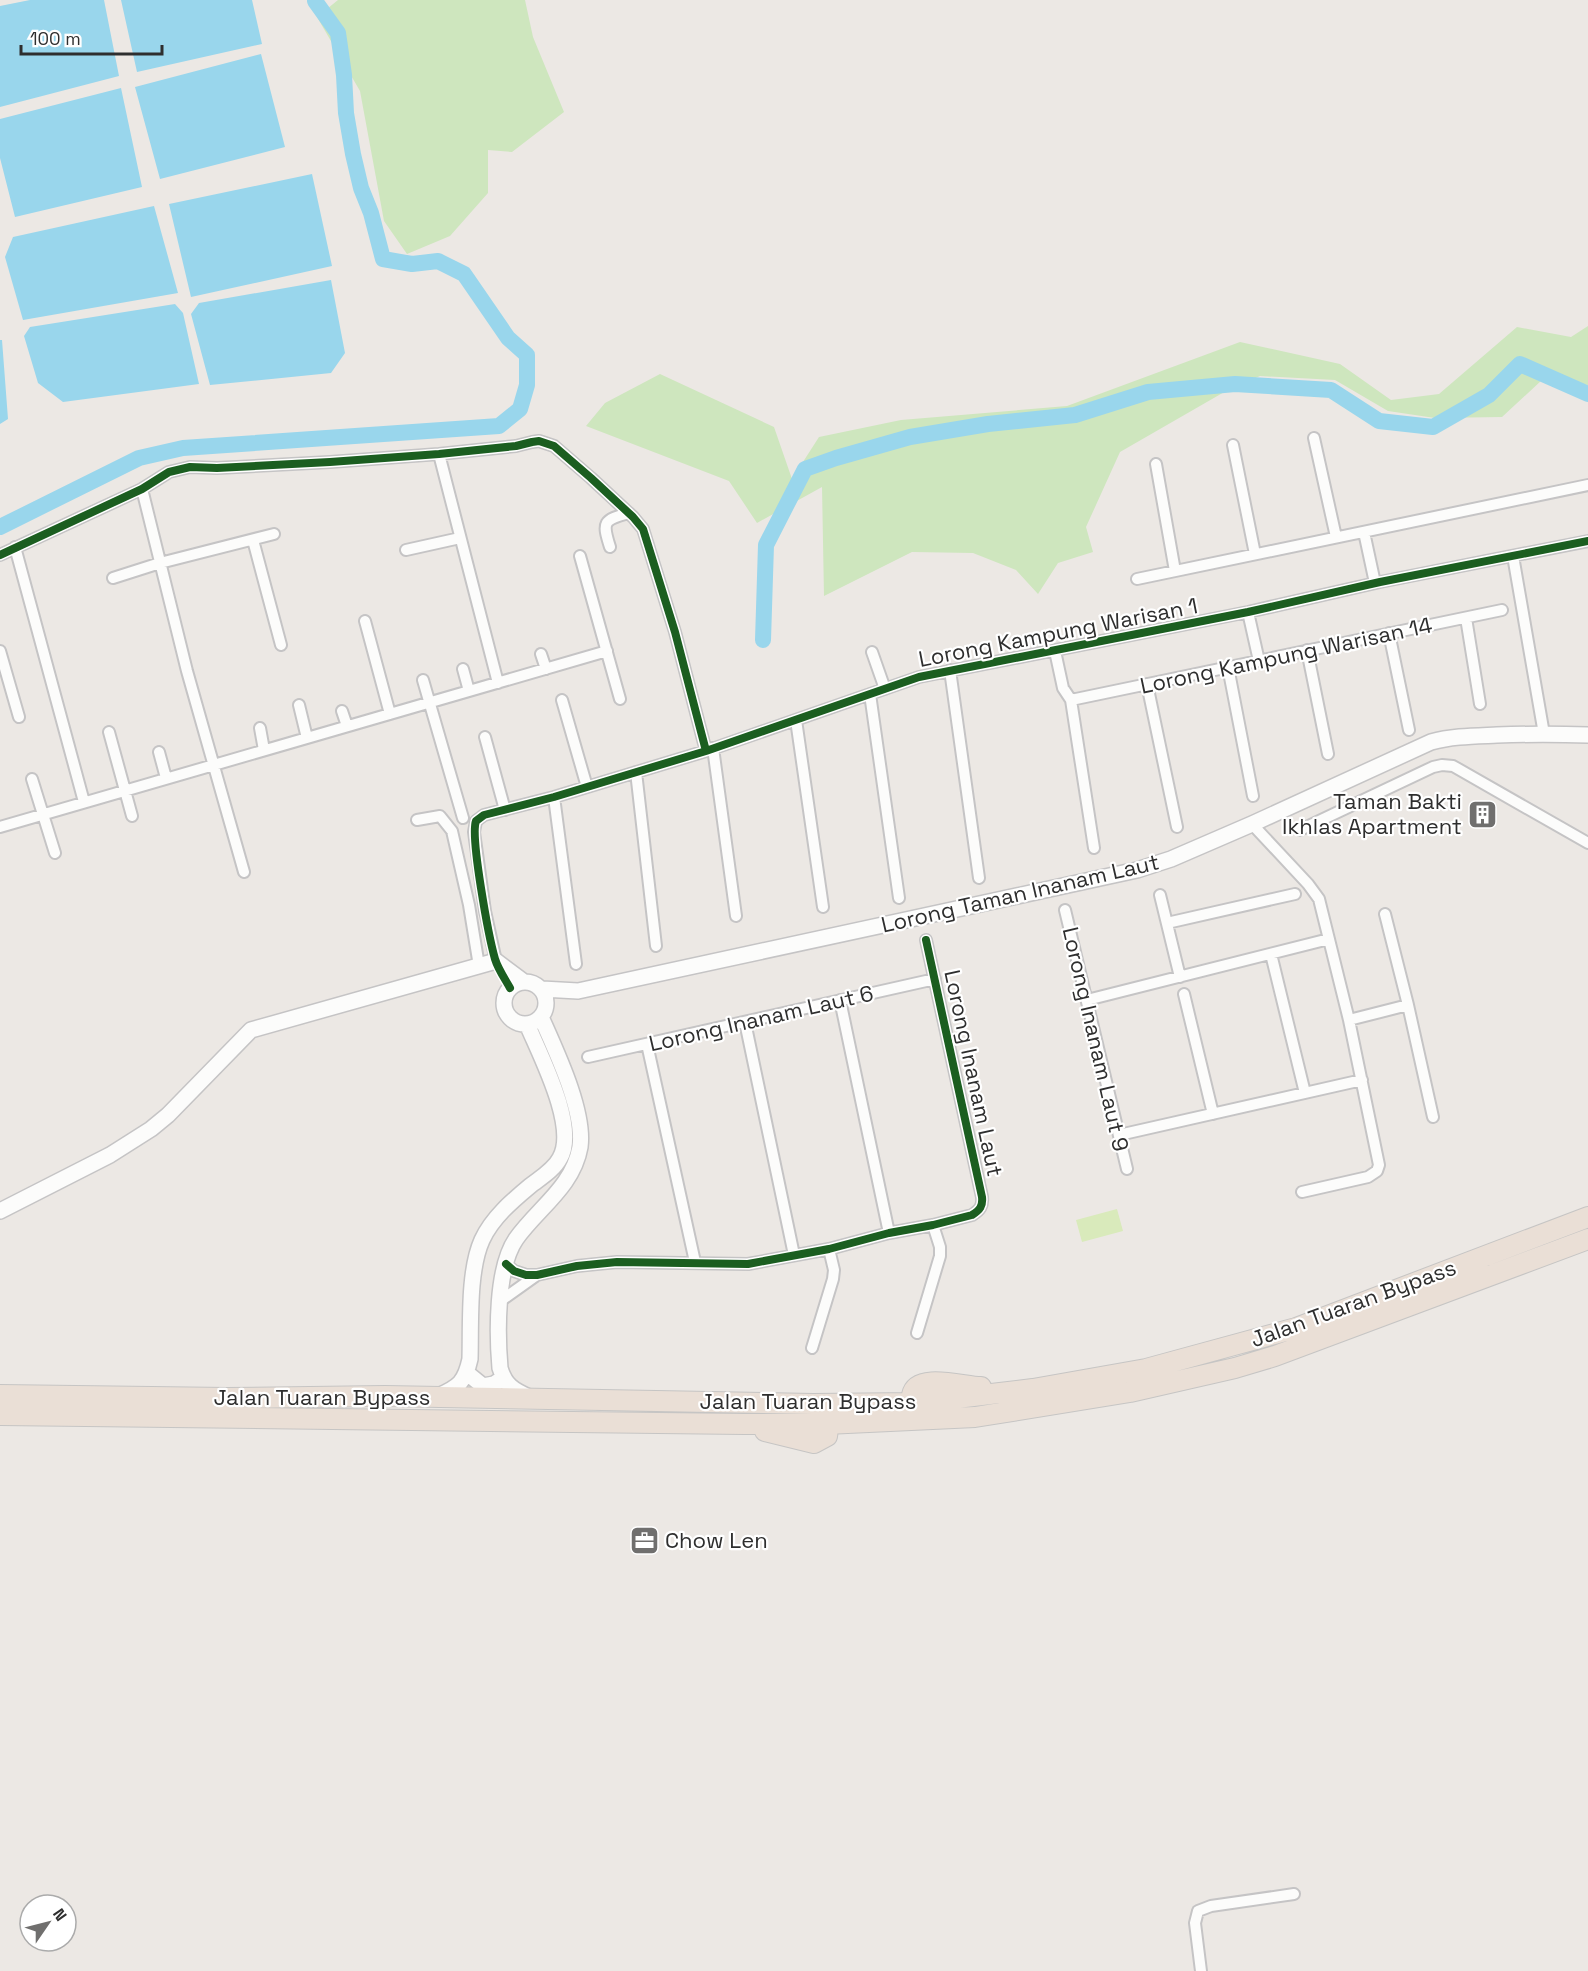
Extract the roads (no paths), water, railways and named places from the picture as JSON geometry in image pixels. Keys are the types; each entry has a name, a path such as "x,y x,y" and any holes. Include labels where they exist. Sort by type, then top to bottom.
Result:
{"highway":[{"name":"Jalan Tuaran Bypass","path":"975,1417 922,1409 915,1403 912,1391 927,1382 971,1387 1033,1389 1146,1369 1296,1328 1588,1217"},
{"name":"Jalan Tuaran Bypass","path":"0,1415 744,1424 796,1440 814,1443 827,1436 826,1424 975,1417 1130,1392 1245,1365 1327,1337 1588,1239"},
{"name":"Jalan Tuaran Bypass","path":"0,1395 227,1398 529,1397 813,1404 915,1403"},
{"path":"813,1404 826,1424"}],"main road":[{"name":"Lorong Taman Inanam Laut","path":"542,989 578,991 1122,874 1171,859 1431,742 1462,736 1588,735"},
{"path":"0,1211 110,1155 152,1129 251,1030 496,961 524,982"},
{"name":"Lorong Kampung Warisan 1","path":"496,961 510,988"},
{"path":"529,1397 513,1390 503,1378 499,1354 499,1302 506,1264 514,1241 572,1172 580,1146 579,1124 544,1012 545,994 542,989 531,982 524,982 510,988 504,999 506,1012 515,1021 527,1024 532,1023 544,1012 578,991"},
{"path":"435,1398 457,1386 467,1373 470,1359 474,1266 482,1241 495,1219 555,1166 565,1148 565,1125 548,1071 527,1024"},
{"path":"467,1373 483,1386 488,1386 503,1378"}],"street":[{"path":"1314,438 1336,537"},
{"path":"0,555 142,489 169,472 190,467 217,468 309,463 439,454 516,446 532,442 547,443 591,478 639,523 646,536 709,750 736,916"},
{"path":"1233,445 1255,554"},
{"path":"439,454 498,682"},
{"path":"1156,464 1175,571"},
{"path":"1137,579 1588,485"},
{"path":"142,489 213,765 244,872"},
{"path":"610,547 604,529 607,521 628,513"},
{"path":"1364,532 1375,583"},
{"path":"113,578 274,534"},
{"path":"406,550 460,538"},
{"path":"253,540 281,645"},
{"name":"Lorong Kampung Warisan 1","path":"496,961 476,850 475,824 484,815 554,797 709,750 919,677 1248,612 1375,583 1588,541"},
{"path":"15,547 84,802"},
{"path":"580,556 621,699"},
{"path":"1513,556 1544,734"},
{"name":"Lorong Kampung Warisan 14","path":"1071,700 1502,610"},
{"path":"1248,612 1258,661"},
{"path":"1467,618 1480,704"},
{"path":"365,621 390,714"},
{"path":"1389,633 1409,730"},
{"path":"1307,650 1328,754"},
{"path":"0,651 18,717"},
{"path":"0,825 43,815 607,651"},
{"path":"1055,651 1063,688 1071,700 1094,848"},
{"path":"872,652 885,689"},
{"path":"542,654 546,669"},
{"path":"1228,667 1253,796"},
{"path":"462,669 469,691"},
{"path":"950,670 979,878"},
{"path":"423,680 463,818"},
{"path":"1147,684 1177,827"},
{"path":"870,694 899,898"},
{"path":"562,700 587,787"},
{"path":"299,705 308,738"},
{"path":"342,711 347,726"},
{"path":"796,720 822,907"},
{"path":"260,728 264,750"},
{"path":"109,732 132,816"},
{"path":"485,737 505,810"},
{"path":"159,752 166,778"},
{"path":"1300,830 1433,767 1442,765 1453,766 1588,843"},
{"path":"636,772 656,946"},
{"path":"32,779 55,853"},
{"path":"554,797 576,964"},
{"path":"417,820 440,816 452,831 469,905 479,966"},
{"path":"1252,824 1314,891 1322,907 1349,1020 1379,1165 1377,1171 1368,1177 1302,1192"},
{"path":"1167,923 1295,894"},
{"path":"1160,895 1180,977"},
{"name":"Lorong Inanam Laut 9","path":"1065,910 1127,1169"},
{"path":"1385,914 1433,1117"},
{"path":"1087,1000 1329,939"},
{"name":"Lorong Inanam Laut","path":"926,940 982,1197 981,1208 972,1215 933,1225"},
{"path":"1271,954 1305,1093"},
{"name":"Lorong Inanam Laut 6","path":"588,1057 935,979"},
{"path":"1184,994 1213,1114"},
{"path":"840,1000 889,1233"},
{"path":"1349,1020 1408,1005"},
{"path":"745,1022 794,1255"},
{"path":"647,1044 695,1262"},
{"path":"1119,1135 1362,1080"},
{"path":"506,1264 520,1274 537,1275 564,1268 607,1263 748,1264 829,1249 889,1233 933,1225 940,1247 940,1256 918,1333"},
{"path":"812,1348 833,1279 834,1270 829,1249"},
{"path":"499,1302 537,1275"},
{"path":"1201,1971 1194,1923 1198,1911 1211,1906 1294,1894"}],"water":[{"path":"30,0 104,0 119,76 0,107 0,6"},
{"path":"121,0 252,0 262,44 137,72"},
{"path":"261,54 285,147 160,179 135,87"},
{"path":"121,88 142,187 15,217 0,158 0,119"},
{"path":"312,174 332,266 191,297 169,204"},
{"path":"154,206 178,293 23,320 5,257 13,237"},
{"path":"331,280 345,353 331,373 210,385 191,314 199,303"},
{"path":"175,304 183,313 199,384 63,402 38,383 24,336 30,327"},
{"path":"0,340 2,340 8,419 0,424"}],"waterway":[{"path":"0,527 139,458 183,448 499,426 520,409 527,385 527,355 508,338 464,274 438,261 412,264 383,259 353,154 346,113 338,33 315,1"},
{"path":"763,640 766,545 805,469 836,458 910,437 988,424 1075,415 1148,392 1235,384 1331,390 1379,421 1433,427 1489,395 1520,364 1588,394"}],"place":[{"name":"Taman Bakti Ikhlas Apartment","path":"1483,814"},
{"name":"Chow Len","path":"644,1540"}]}
